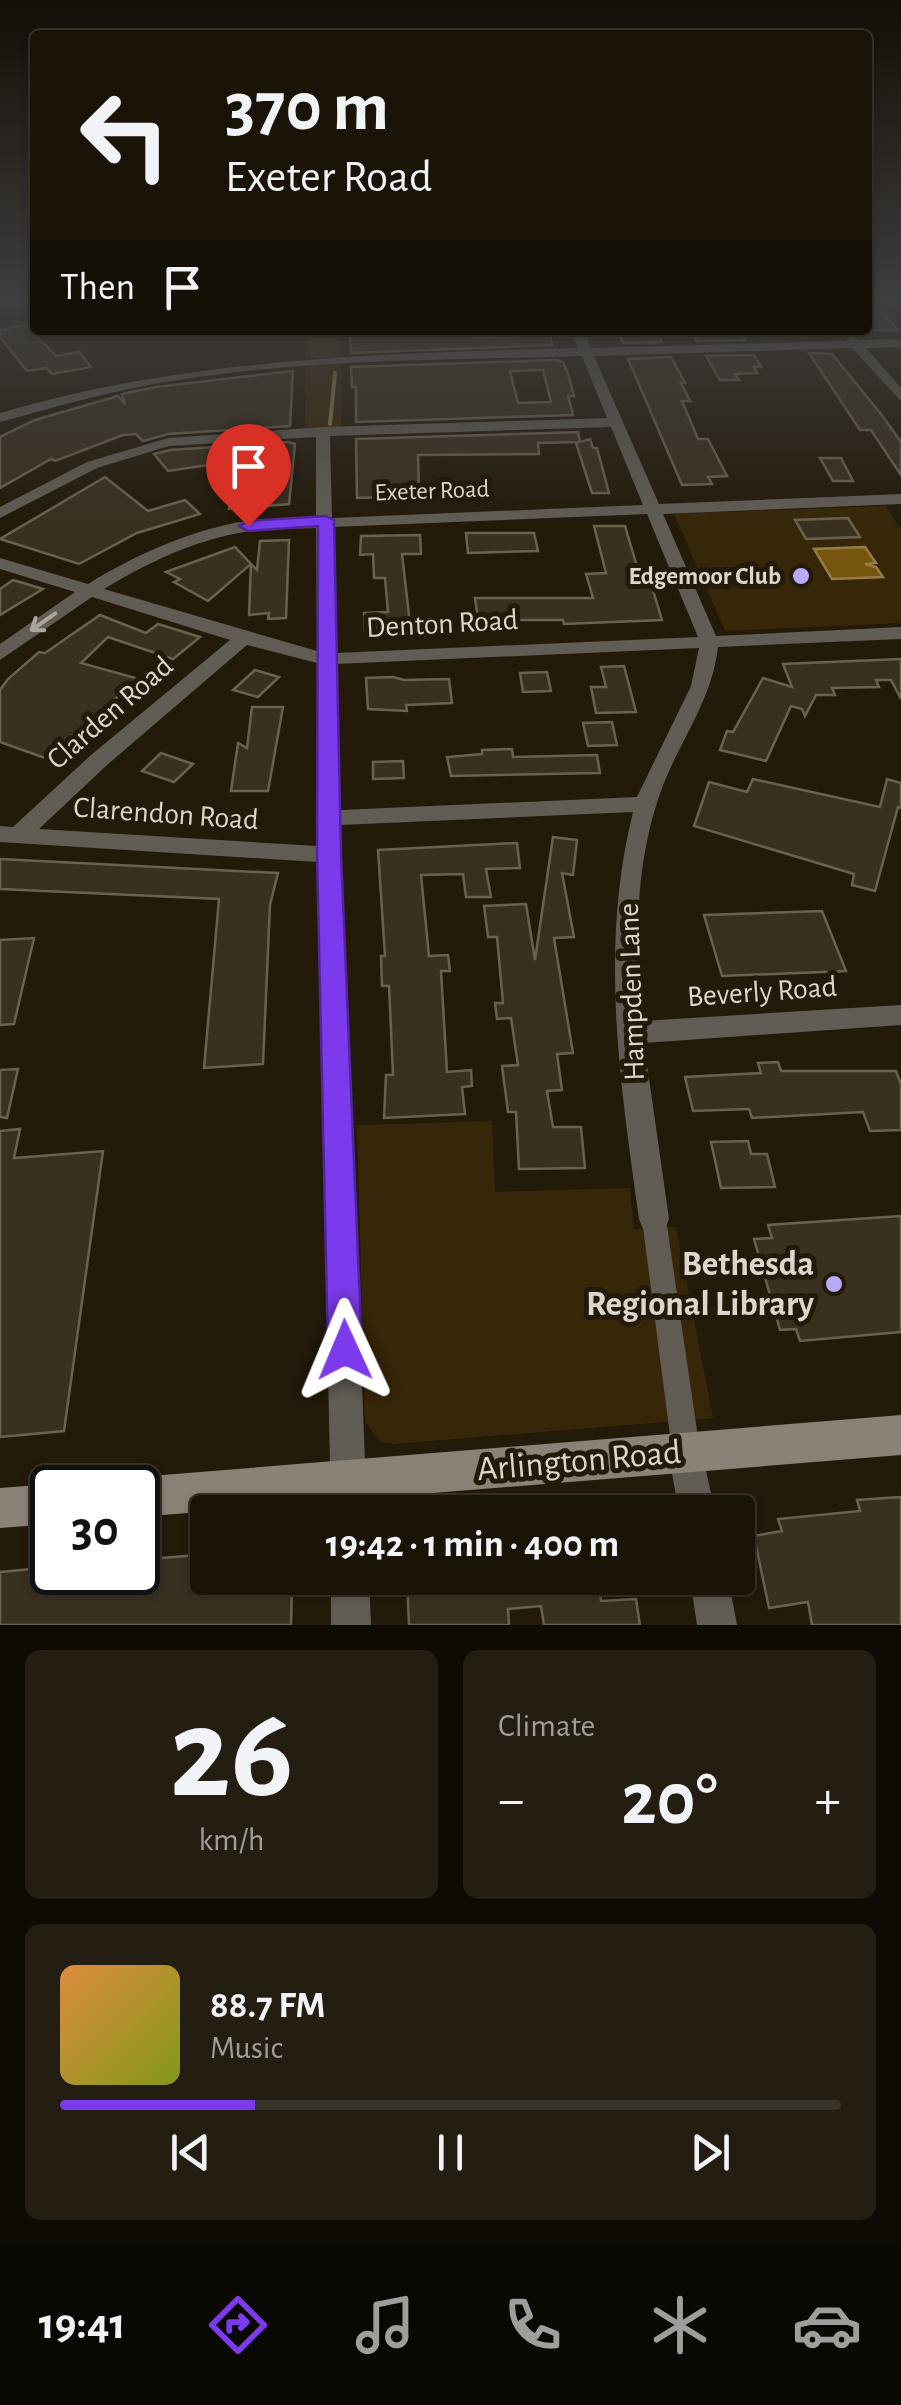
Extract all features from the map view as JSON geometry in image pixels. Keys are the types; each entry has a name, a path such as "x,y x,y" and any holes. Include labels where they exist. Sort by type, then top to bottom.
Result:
{"main road":[{"name":"Arlington Road","path":"356,1495 686,1451 901,1436"},
{"name":"Arlington Road","path":"160,1498 190,1498"},
{"path":"0,1508 30,1506"}],"street":[{"path":"0,418 71,396 183,373"},
{"path":"595,373 710,641"},
{"path":"880,373 901,397"},
{"path":"0,514 52,483 128,452 212,436 616,422"},
{"path":"324,432 329,855 349,1495"},
{"name":"Exeter Road","path":"0,654 88,590 142,558 197,537 248,526 901,499"},
{"name":"Denton Road","path":"0,563 243,638 329,659 901,633"},
{"name":"Clarden Road","path":"9,834 243,638"},
{"name":"Hampden Lane","path":"694,1495 628,1033 624,909 646,804 666,753 701,685 710,641"},
{"path":"330,818 646,804"},
{"name":"Clarendon Road","path":"9,834 329,855"},
{"name":"Beverly Road","path":"628,1033 901,1015"},
{"path":"350,1595 350,1625"},
{"path":"711,1595 717,1625"}],"shaded area":[{"path":"305,373 342,373 341,427 305,428"},
{"name":"Edgemoor Club","path":"885,506 901,529 901,623 725,631 674,514"},
{"path":"865,547 876,563 865,564 876,567 883,577 832,579 814,549"},
{"path":"492,1121 495,1192 630,1188 634,1229 676,1227 713,1418 393,1444 380,1441 365,1422 357,1125"}],"building":[{"path":"293,373 290,426 168,434 143,441 136,434 123,435 55,461 51,459 0,488 0,437 35,420 118,396 125,404 122,394"},
{"path":"351,373 510,373 518,403 551,402 544,373 568,373 574,396 568,396 573,415 356,422 356,387 352,387"},
{"path":"634,373 680,373 690,401 682,401 698,439 708,439 727,476 708,477 712,484 682,485"},
{"path":"716,373 757,373 735,374 739,380 720,380"},
{"path":"822,373 847,373 881,414 901,442 901,475 871,430 860,430"},
{"path":"578,432 580,442 590,439 593,448 597,448 609,493 592,493 576,443 579,442 538,443 539,454 418,455 419,496 357,498 356,439"},
{"path":"295,444 289,504 229,509 235,461 168,471 154,454 170,450"},
{"path":"820,458 841,458 853,481 833,481"},
{"path":"105,477 148,511 185,500 200,514 137,533 79,564 0,539"},
{"path":"848,518 860,537 806,539 795,520"},
{"path":"594,526 625,526 643,587 652,587 662,620 564,624 563,620 478,620 475,598 593,598 586,574 606,573"},
{"path":"466,533 534,533 538,551 468,553"},
{"path":"420,535 421,554 402,554 410,624 365,630 364,613 388,612 385,578 374,578 373,554 360,555 361,536"},
{"path":"289,540 286,618 268,619 269,613 249,615 251,564 257,570 260,541"},
{"path":"235,547 251,564 208,601 174,582 180,579 166,572"},
{"path":"13,580 43,589 0,615 0,589"},
{"path":"100,615 146,633 158,624 200,637 173,659 108,637 81,663 139,679 45,758 0,742 0,690 8,679 39,652 45,653"},
{"path":"901,659 901,699 891,680 876,680 879,687 832,688 835,695 816,695 805,716 802,709 791,706 766,761 720,750 727,731 733,732 763,678 792,687 783,664"},
{"path":"624,666 636,712 596,713 591,687 606,687 601,667"},
{"path":"255,670 279,677 258,697 233,690"},
{"path":"547,672 551,691 523,692 520,673"},
{"path":"366,678 449,679 452,703 406,705 407,711 368,709"},
{"path":"252,707 283,707 268,791 231,791 238,743 247,748"},
{"path":"612,722 617,745 588,746 583,723"},
{"path":"512,749 513,757 597,755 600,773 451,776 447,757"},
{"path":"161,753 193,764 174,782 142,771"},
{"path":"403,761 404,778 373,779 373,762"},
{"path":"753,779 880,807 887,779 901,783 901,808 898,807 875,891 852,885 854,874 694,826 709,782 747,792"},
{"path":"553,837 577,840 573,875 562,873 574,937 554,938 573,1053 557,1054 562,1090 547,1091 553,1127 581,1127 585,1168 519,1169 516,1112 508,1112 502,1066 518,1065 511,1018 497,1019 495,1003 503,1003 497,937 488,937 484,906 526,904 535,960"},
{"path":"517,843 520,868 486,869 491,897 466,897 463,874 421,875 429,956 448,955 450,971 441,971 447,1072 471,1070 472,1086 462,1087 465,1114 384,1118 386,1075 393,1075 389,986 382,986 381,956 385,956 378,850"},
{"path":"0,859 278,873 270,905 263,1064 204,1068 219,899 0,889"},
{"path":"822,911 846,971 722,976 704,915"},
{"path":"34,938 14,1024 0,1025 0,940"},
{"path":"778,1062 781,1071 896,1071 901,1084 901,1130 870,1131 863,1112 752,1118 749,1109 693,1111 685,1077 761,1073 758,1063"},
{"path":"18,1069 7,1118 0,1117 0,1070"},
{"path":"20,1129 14,1158 103,1151 64,1431 0,1437 0,1131"},
{"path":"748,1141 751,1154 767,1154 775,1187 721,1188 711,1142"},
{"name":"Bethesda Regional Library","path":"901,1216 901,1332 800,1341 796,1329 780,1330 754,1239 772,1238 768,1225"},
{"path":"901,1497 901,1625 812,1625 808,1602 769,1608 755,1536 782,1531 778,1519 860,1511 857,1500"},
{"path":"190,1556 190,1595 292,1595 291,1625 0,1625 0,1572 30,1569 30,1595 160,1595 160,1558"},
{"path":"408,1595 600,1595 601,1601 636,1599 640,1625 544,1625 541,1606 508,1609 509,1625 409,1625"}],"waterway":[{"path":"330,424 335,373"}],"place":[{"name":"Edgemoor Club","path":"801,576"},
{"name":"Bethesda Regional Library","path":"834,1284"}],"route":[{"path":"248,526 326,520 329,855 345,1350"}]}
